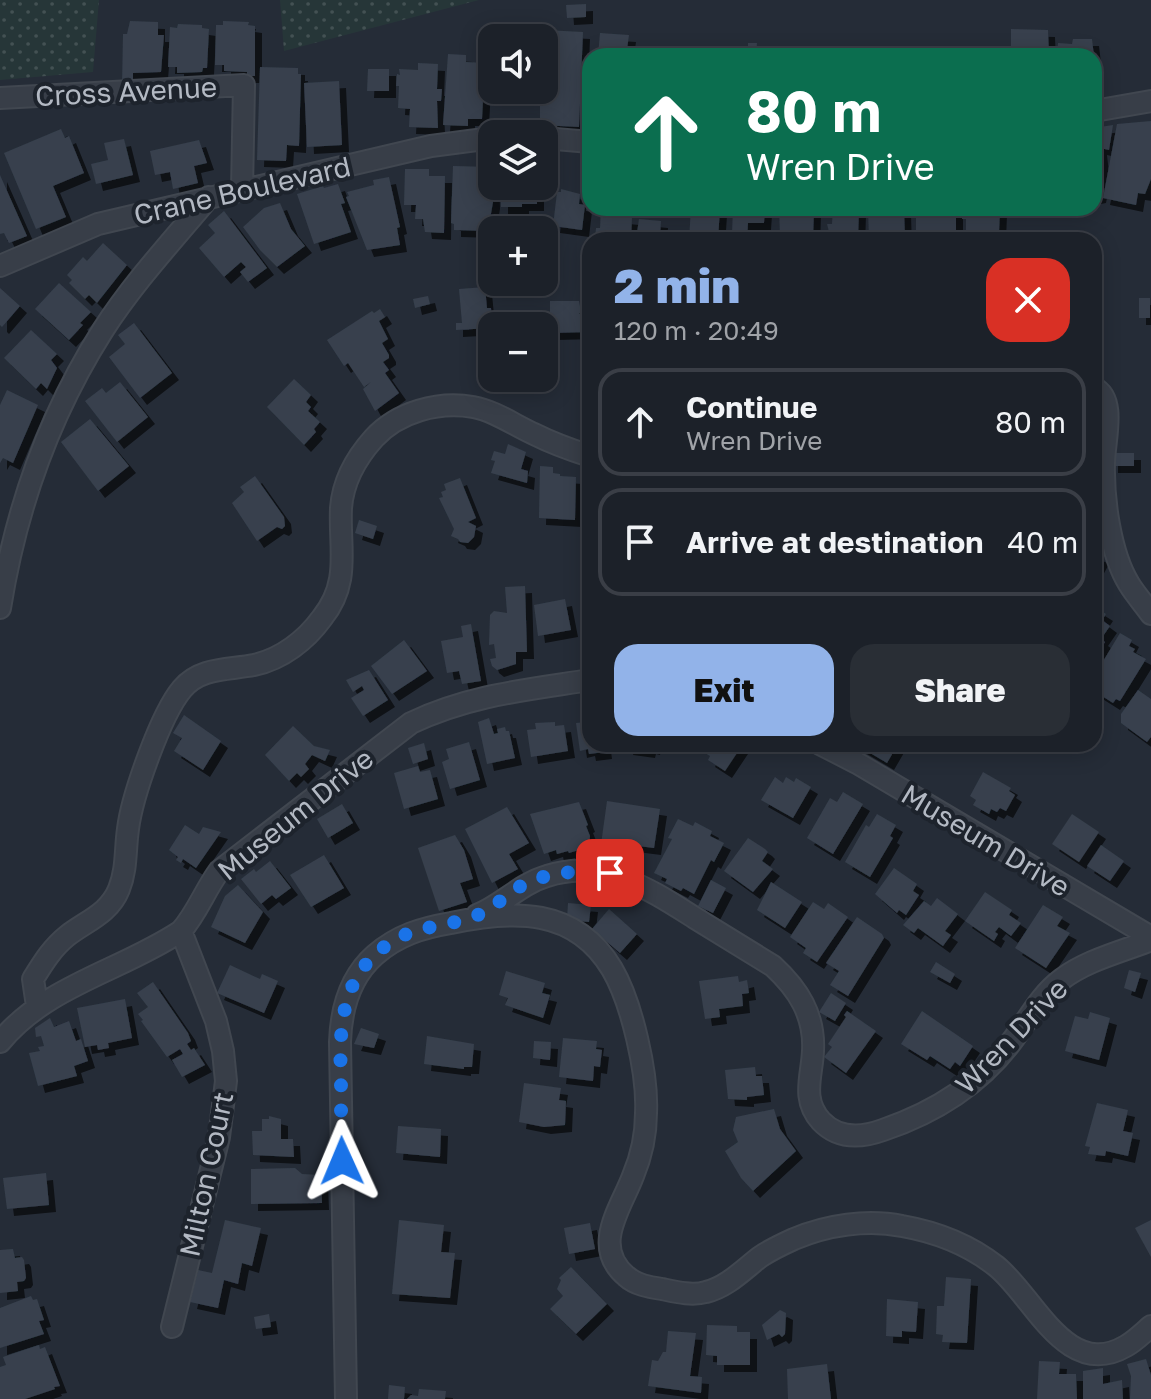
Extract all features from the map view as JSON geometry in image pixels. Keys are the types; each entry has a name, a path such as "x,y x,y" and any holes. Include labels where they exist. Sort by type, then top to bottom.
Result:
{"street":[{"name":"Cross Avenue","path":"0,98 244,85 242,190"},
{"path":"1102,110 1151,101"},
{"path":"558,139 582,141"},
{"name":"Crane Boulevard","path":"0,266 98,224 431,146 478,140"},
{"path":"0,608 9,555 27,487 48,433 74,380 104,329 138,281 209,197"},
{"path":"1102,395 1106,398 1108,409 1103,466 1112,534 1128,582 1151,614"},
{"path":"37,1006 33,979 47,956 67,936 103,913 119,891 125,872 127,830 135,794 171,706 181,690 204,673 255,665 290,650 325,616 341,577 344,553 341,505 345,488 351,470 377,434 394,422 428,408 474,407 582,453"},
{"name":"Museum Drive","path":"181,931 219,871 411,723 442,708 475,698 582,681"},
{"name":"Museum Drive","path":"836,752 1151,939"},
{"name":"Wren Drive","path":"462,920 482,913 522,886 549,875 581,871 610,873 640,884 773,966 791,983 804,1003 813,1030 808,1093 813,1110 830,1128 853,1136 868,1135 910,1121 947,1100 981,1074 1059,981 1080,967 1151,939"},
{"path":"346,1399 341,1021 346,999 372,957 393,941 416,930 516,913 542,917 569,928 593,945 611,967 623,991 641,1059 646,1113 640,1154 633,1176 611,1223 609,1241 613,1260 625,1276 641,1285 684,1294 704,1294 722,1286 764,1254 795,1239 828,1228 898,1225 935,1233 967,1247 996,1266 1022,1290 1058,1338 1075,1350 1092,1354 1110,1353 1126,1346 1151,1326"},
{"path":"0,1042 16,1023 37,1006 181,931"},
{"name":"Milton Court","path":"172,1327 219,1137 226,1081 216,1021 181,931"}],"shaded area":[{"path":"0,0 99,0 93,72 0,80"},
{"path":"280,0 479,0 284,51"}],"building":[{"path":"586,4 586,17 567,18 566,5"},
{"path":"130,21 158,22 158,35 164,35 161,72 133,73 133,86 122,86 123,34 127,34"},
{"path":"223,21 249,22 248,25 255,26 255,76 247,76 247,72 224,71 224,65 215,65 216,25 223,25"},
{"path":"178,24 202,25 202,28 209,29 207,68 203,68 202,72 177,73 177,67 168,67 170,27 177,28"},
{"path":"1011,29 1048,30 1049,48 1011,48"},
{"path":"558,31 583,32 579,127 558,126 558,120 540,120 540,104 558,104"},
{"path":"600,33 629,35 627,48 599,48"},
{"path":"1073,39 1092,39 1093,48 1058,48 1058,43 1072,44"},
{"path":"748,43 757,43 757,48 730,48 730,47 748,47"},
{"path":"448,54 466,55 466,62 478,63 478,104 483,104 482,119 468,119 468,126 443,125"},
{"path":"418,63 438,64 437,89 442,89 441,101 437,101 438,128 409,127 410,109 398,108 399,86 396,86 399,69 418,70"},
{"path":"260,67 298,68 298,74 301,74 299,146 287,145 286,161 257,160"},
{"path":"368,69 389,69 389,91 367,91"},
{"path":"339,81 342,145 307,147 304,83"},
{"path":"1151,121 1151,179 1145,194 1138,193 1136,205 1103,198 1117,124"},
{"path":"1113,125 1109,150 1102,148 1102,127"},
{"path":"61,129 65,138 69,136 84,173 53,186 66,217 36,229 4,153"},
{"path":"124,139 133,175 96,184 91,164 108,160 104,143"},
{"path":"199,140 207,163 194,166 198,183 173,189 170,172 155,175 150,151"},
{"path":"453,166 478,167 478,200 493,200 491,216 478,216 478,231 454,230 451,223"},
{"path":"405,169 429,169 429,176 445,176 444,233 425,232 423,219 415,219 416,205 404,205"},
{"path":"0,175 27,236 9,243 4,233 0,234"},
{"path":"389,177 400,227 397,228 400,245 367,250 346,197 349,196 347,192 374,185 373,180"},
{"path":"338,184 351,232 314,244 297,194"},
{"path":"561,189 580,194 579,204 582,204 584,216 582,230 558,227 558,216 554,216"},
{"path":"501,200 537,200 537,204 522,204 522,207 501,207"},
{"path":"280,203 291,229 305,246 277,267 243,227 264,208"},
{"path":"224,211 267,268 248,282 240,272 246,267 241,262 224,277 199,248 215,233 208,225"},
{"path":"601,216 632,218 631,232 596,232 596,228 600,228"},
{"path":"690,216 720,216 718,232 690,232"},
{"path":"733,216 764,216 764,223 748,223 747,232 732,232"},
{"path":"779,216 814,216 813,232 780,232"},
{"path":"832,216 859,216 858,232 829,232 827,224 832,224"},
{"path":"868,216 904,216 905,232 869,232"},
{"path":"916,216 956,216 956,232 916,232"},
{"path":"962,216 1000,216 999,232 966,232 966,219"},
{"path":"639,219 661,221 660,232 637,232"},
{"path":"103,243 127,265 97,303 89,295 85,299 69,283 72,280 67,275 83,257 87,261"},
{"path":"59,283 91,312 69,340 35,309"},
{"path":"0,288 20,306 2,327 0,325"},
{"path":"478,288 478,296 486,296 487,308 491,308 491,312 478,312 478,329 456,330 456,323 462,323 459,289"},
{"path":"428,296 430,304 415,308 413,299"},
{"path":"1139,298 1150,298 1150,318 1139,318"},
{"path":"550,301 579,301 582,332 558,333 558,312 550,312"},
{"path":"380,309 385,317 379,321 388,339 382,343 389,355 383,362 389,370 385,373 399,393 375,411 363,389 371,382 364,387 348,363 344,366 327,340"},
{"path":"134,323 172,373 140,398 109,357 125,344 118,335"},
{"path":"31,330 57,354 51,360 57,368 47,389 41,383 36,389 4,358"},
{"path":"294,379 311,395 306,402 311,407 308,411 320,422 314,429 316,432 304,445 267,407"},
{"path":"120,382 148,417 117,442 85,401 102,388 106,393"},
{"path":"7,390 38,405 13,463 3,458 0,463 0,405"},
{"path":"90,419 129,466 98,491 61,442"},
{"path":"508,444 526,452 521,469 528,471 527,483 491,473 494,451 505,454"},
{"path":"1111,453 1134,453 1134,466 1111,466"},
{"path":"540,466 553,467 553,473 560,476 576,477 575,520 539,518"},
{"path":"255,476 284,517 285,526 282,529 277,527 257,541 232,503 244,492 240,487"},
{"path":"460,478 476,518 468,522 476,526 474,537 468,543 451,536 454,529 439,498 443,497 441,492 446,490 444,484"},
{"path":"359,520 377,526 373,539 355,533"},
{"path":"525,586 527,652 516,652 516,664 497,670 490,659 496,658 494,644 489,645 490,615 494,611 507,613 505,587"},
{"path":"565,599 571,630 538,636 534,605"},
{"path":"1102,620 1110,626 1102,638"},
{"path":"471,624 481,681 462,684 459,671 447,673 441,641 463,637 461,626"},
{"path":"1120,633 1132,640 1129,646 1135,649 1133,652 1146,659 1120,701 1116,699 1113,703 1102,696 1102,663"},
{"path":"404,640 427,671 392,694 371,666"},
{"path":"369,670 388,700 363,716 351,698 364,690 362,686 353,692 346,680"},
{"path":"1138,690 1151,699 1151,737 1147,742 1121,723 1121,714"},
{"path":"184,715 221,741 203,770 174,751 182,738 173,733"},
{"path":"489,718 494,734 498,733 497,729 505,727 509,731 515,758 487,764 478,722"},
{"path":"555,722 555,726 564,725 568,751 531,757 527,730 536,729 535,723"},
{"path":"582,722 580,751 576,723"},
{"path":"293,726 314,746 330,750 325,761 312,755 305,764 309,769 301,777 297,773 289,781 265,755"},
{"path":"469,742 480,780 450,789 442,762 449,759 446,749"},
{"path":"424,743 428,759 413,764 408,748"},
{"path":"738,752 725,771 708,760 710,756 705,753"},
{"path":"868,752 893,752 887,763"},
{"path":"418,766 420,772 430,770 438,799 404,809 394,773"},
{"path":"983,772 1011,788 1009,791 1015,795 1006,811 991,809 989,814 973,805 976,800 970,796"},
{"path":"775,777 783,783 786,777 794,782 796,778 811,787 793,818 761,800"},
{"path":"843,792 863,804 833,854 807,838 830,798 837,802"},
{"path":"607,801 660,809 654,848 630,845 627,864 599,859"},
{"path":"579,802 588,825 589,847 569,853 557,854 556,850 544,854 530,814"},
{"path":"342,804 353,823 328,838 317,819"},
{"path":"507,807 529,843 509,854 518,869 492,883 465,829"},
{"path":"877,814 896,825 890,836 893,838 870,877 845,862 866,825 869,827"},
{"path":"1072,814 1099,832 1079,862 1052,844"},
{"path":"678,819 693,826 695,822 712,831 710,836 724,843 714,862 711,860 694,894 665,883 667,879 654,873 672,839 668,838"},
{"path":"185,825 199,834 203,827 221,832 196,868 183,859 181,863 176,860 178,857 169,850"},
{"path":"455,835 464,850 473,879 460,883 467,902 439,911 418,848"},
{"path":"748,838 768,852 762,861 773,869 753,892 724,871"},
{"path":"1101,845 1124,861 1110,881 1087,866"},
{"path":"324,855 344,888 311,907 290,875"},
{"path":"270,861 291,888 276,899 272,895 261,904 241,879"},
{"path":"894,868 917,884 913,891 919,895 906,915 899,910 897,913 875,894"},
{"path":"711,880 726,888 713,913 698,906"},
{"path":"771,882 802,902 785,928 757,910"},
{"path":"238,885 263,912 245,943 211,927 225,896"},
{"path":"985,892 1012,910 1009,915 1021,923 1011,936 999,927 994,941 965,921"},
{"path":"937,898 958,914 945,931 951,935 943,946 918,928 914,933 903,925 924,901 931,906"},
{"path":"813,902 824,909 828,903 848,917 817,962 803,953 806,948 790,937"},
{"path":"568,903 591,905 589,922 567,920"},
{"path":"1043,905 1063,917 1057,926 1070,933 1046,968 1015,948"},
{"path":"609,909 637,934 620,953 592,929"},
{"path":"857,917 884,938 848,996 830,985 839,971 826,963"},
{"path":"936,962 955,974 950,983 930,972"},
{"path":"230,965 260,979 262,974 278,981 264,1013 217,993"},
{"path":"1129,970 1141,973 1135,992 1124,988"},
{"path":"506,971 545,983 542,993 550,995 543,1018 505,1005 508,998 499,995"},
{"path":"738,976 739,982 747,980 749,993 742,994 743,1006 719,1009 720,1017 705,1019 699,981"},
{"path":"153,982 188,1033 191,1041 187,1044 191,1050 194,1048 205,1065 182,1077 172,1060 183,1054 180,1049 167,1057 138,1014 148,1007 137,993"},
{"path":"831,993 846,1003 835,1021 819,1012"},
{"path":"125,999 132,1038 108,1043 109,1048 98,1050 97,1045 85,1047 77,1008"},
{"path":"847,1011 876,1031 846,1073 824,1057 832,1047 828,1044"},
{"path":"922,1011 973,1046 960,1066 955,1062 950,1069 930,1056 927,1060 901,1044"},
{"path":"1090,1012 1110,1018 1099,1060 1065,1051 1075,1016 1088,1019"},
{"path":"50,1018 54,1027 69,1021 76,1041 81,1039 88,1061 74,1066 77,1076 38,1086 29,1053 40,1051 38,1047 44,1046 41,1036 36,1037 35,1028"},
{"path":"361,1028 379,1034 374,1048 354,1044"},
{"path":"427,1036 474,1044 472,1067 464,1069 424,1064"},
{"path":"563,1038 597,1041 596,1049 602,1050 600,1067 594,1066 593,1081 559,1077"},
{"path":"534,1041 551,1042 550,1060 533,1058"},
{"path":"755,1067 756,1076 762,1076 764,1095 747,1097 747,1100 728,1099 725,1070"},
{"path":"524,1083 561,1088 559,1100 566,1101 565,1125 544,1127 519,1122"},
{"path":"1097,1103 1128,1110 1123,1131 1133,1133 1128,1156 1106,1151 1105,1156 1088,1154 1090,1147 1085,1146"},
{"path":"774,1109 780,1129 796,1151 753,1191 725,1151 738,1142 733,1130 736,1117"},
{"path":"269,1116 281,1119 281,1139 293,1139 294,1157 253,1155 252,1131 262,1131 262,1119 269,1119"},
{"path":"398,1126 441,1129 440,1157 396,1153"},
{"path":"295,1168 302,1174 321,1175 322,1203 251,1204 251,1169"},
{"path":"46,1173 49,1205 7,1209 3,1178"},
{"path":"225,1220 261,1228 252,1266 242,1263 238,1284 224,1280 218,1308 190,1302 198,1270 212,1273"},
{"path":"399,1220 444,1225 441,1252 455,1253 450,1298 392,1294"},
{"path":"1151,1220 1151,1257 1135,1228"},
{"path":"590,1223 595,1249 569,1254 564,1228"},
{"path":"13,1249 15,1258 22,1257 24,1260 26,1278 17,1282 18,1291 0,1293 0,1250"},
{"path":"571,1267 607,1304 576,1334 550,1309 563,1296 557,1289 559,1278"},
{"path":"946,1277 971,1279 967,1343 942,1342 943,1335 936,1334 937,1306 944,1306"},
{"path":"31,1296 33,1300 37,1299 44,1320 39,1321 44,1334 0,1348 0,1308"},
{"path":"887,1299 918,1302 916,1332 902,1331 902,1337 886,1336"},
{"path":"780,1310 786,1313 785,1334 767,1340 762,1325"},
{"path":"269,1314 271,1327 256,1329 254,1317"},
{"path":"707,1325 737,1326 737,1332 750,1332 750,1365 717,1365 717,1356 706,1355"},
{"path":"668,1331 696,1333 690,1376 702,1377 701,1393 648,1386 652,1360 658,1361 666,1352"},
{"path":"39,1345 40,1349 45,1347 60,1386 25,1399 0,1399 0,1367 6,1365 3,1357"},
{"path":"1146,1359 1151,1375 1151,1399 1130,1399 1131,1376 1127,1364"},
{"path":"1039,1361 1060,1362 1059,1374 1076,1374 1077,1399 1037,1399"},
{"path":"827,1364 831,1399 788,1399 787,1369"},
{"path":"1103,1368 1103,1384 1122,1380 1123,1399 1083,1399 1083,1371"},
{"path":"389,1385 405,1387 404,1399 388,1399"},
{"path":"419,1389 446,1391 445,1399 407,1399 411,1395 418,1396"}],"route":[{"path":"342,1161 341,1021 346,999 372,957 393,941 416,930 482,913 522,886 549,875 581,871 610,873"}]}
